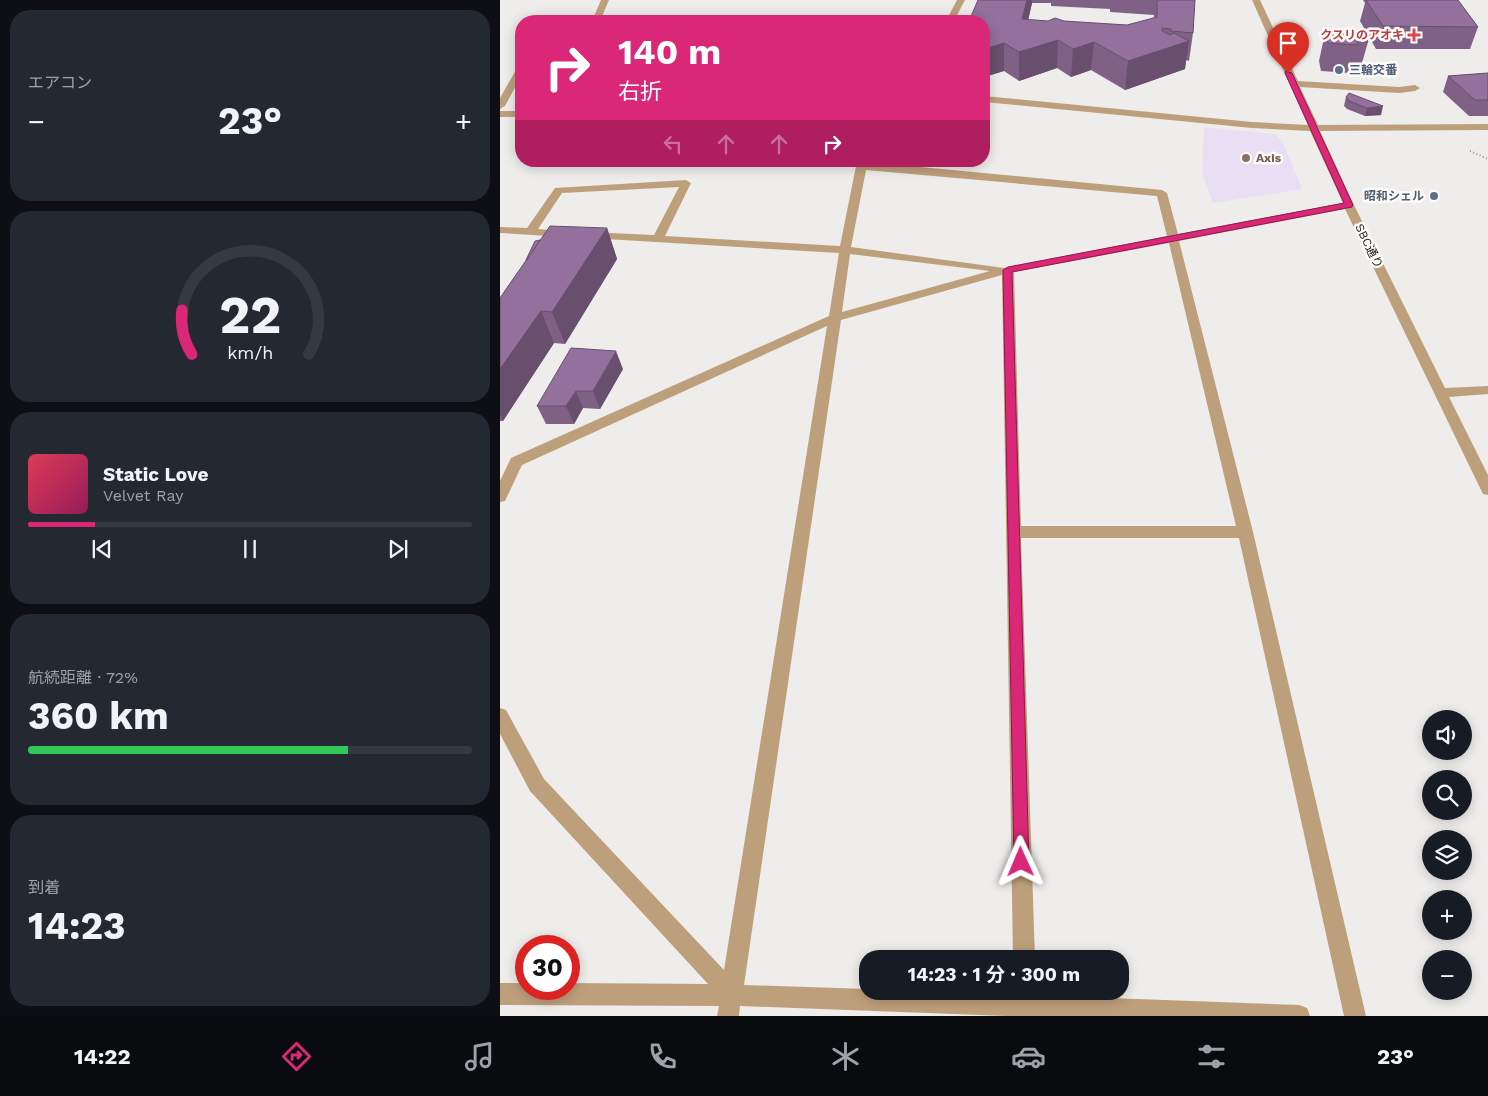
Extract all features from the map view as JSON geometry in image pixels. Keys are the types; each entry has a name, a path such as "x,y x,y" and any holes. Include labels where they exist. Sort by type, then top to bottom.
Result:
{"street":[{"path":"599,15 605,0"},
{"path":"953,15 960,0"},
{"name":"SBC通り","path":"1256,0 1349,205 1488,490"},
{"path":"500,106 515,79"},
{"path":"1293,84 1399,90 1415,88"},
{"path":"990,100 1252,125 1314,128 1488,127"},
{"path":"500,114 515,114"},
{"path":"728,1016 733,995 834,318 861,167"},
{"path":"903,167 1162,192 1245,532 1355,1016"},
{"path":"531,231 559,190 686,183 658,239"},
{"path":"500,497 516,462 834,318 1008,270 1349,205"},
{"path":"500,230 845,250 1008,270"},
{"path":"1008,270 1024,950"},
{"path":"1442,393 1488,390"},
{"path":"1013,532 1245,532"},
{"path":"500,716 537,785 733,995"},
{"path":"500,994 859,996"},
{"path":"1055,1000 1299,1016"}],"shaded area":[{"name":"Axis","path":"1204,127 1275,134 1283,143 1302,189 1213,203 1202,173"}],"building":[{"path":"978,0 1027,0 1022,19 1048,21 1055,18 1064,21 1127,25 1157,17 1157,0 1195,0 1193,33 1171,31 1171,29 1162,28 1162,31 1170,35 1174,33 1189,41 1128,61 1094,42 1073,49 1058,40 1019,52 1004,43 990,47 990,15 972,15"},
{"path":"1366,0 1458,0 1478,27 1383,26"},
{"path":"1325,33 1366,35 1368,42 1357,41 1358,45 1328,43"},
{"path":"1488,73 1488,100 1475,100 1448,76"},
{"path":"1349,93 1383,106 1367,108 1349,101 1346,97"},
{"path":"550,226 607,228 552,312 541,311 500,369 500,298"},
{"path":"540,240 527,260 526,260 535,241"},
{"path":"571,348 616,351 593,391 576,391 566,406 537,406"}],"place":[{"name":"クスリのアオキ","path":"1414,35"},
{"name":"三輪交番","path":"1339,70"},
{"name":"Axis","path":"1246,158"},
{"name":"昭和シェル","path":"1434,196"}],"route":[{"path":"1021,862 1008,270 1349,205 1288,73"}]}
